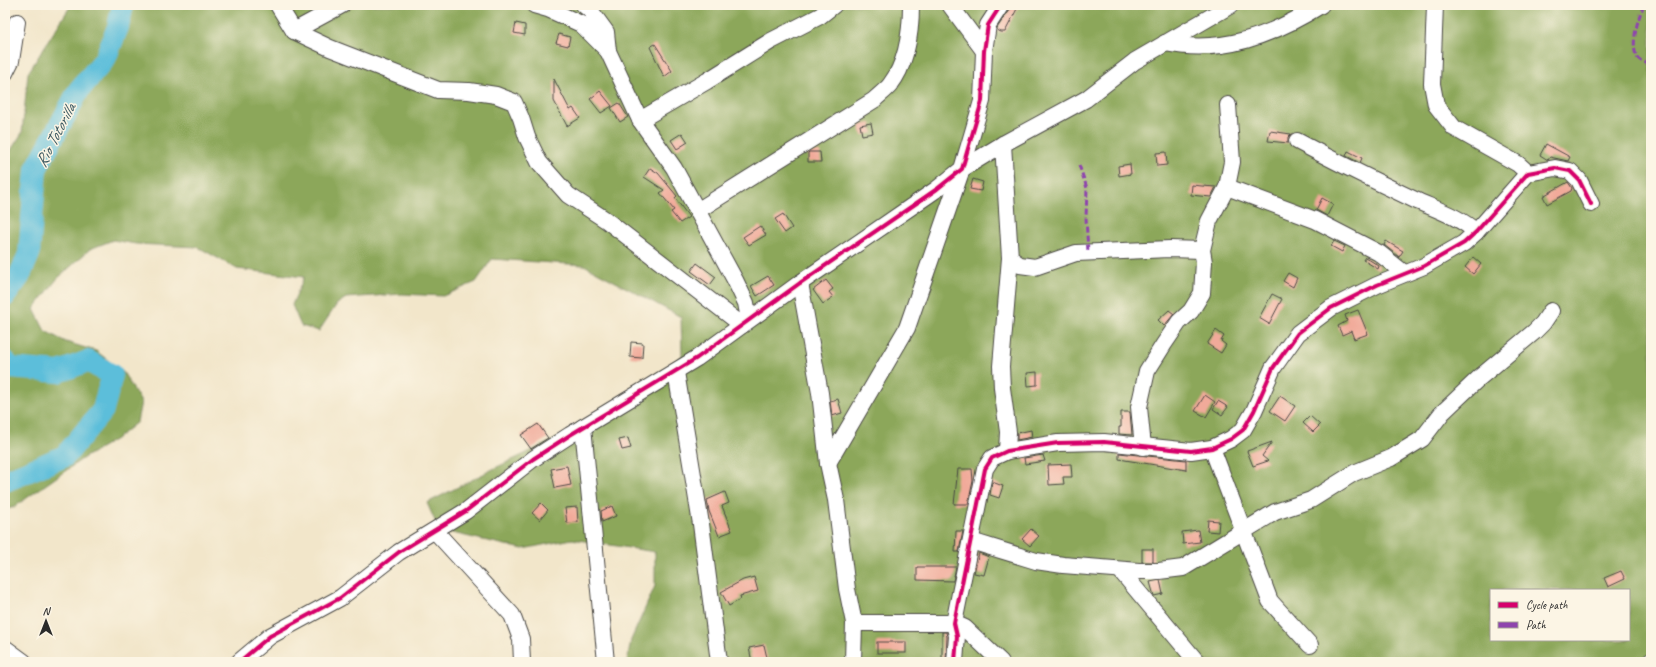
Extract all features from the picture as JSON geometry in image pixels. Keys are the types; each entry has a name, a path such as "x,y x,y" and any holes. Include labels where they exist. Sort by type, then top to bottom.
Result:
{"street":[{"path":"278,5 294,31 330,48 438,90 496,95 514,102 527,137 539,162 568,195 606,220 742,325"},
{"path":"294,31 342,5"},
{"path":"534,5 548,9 581,24 608,51"},
{"path":"584,5 590,10 606,32 608,51 640,120 674,168 736,280 746,303 748,314 742,325"},
{"path":"640,120 707,81 771,40 820,16 834,5"},
{"path":"697,212 874,100 889,86 900,67 908,43 911,5"},
{"path":"950,5 984,51"},
{"path":"828,464 907,328 962,169 982,101 984,51 988,25 1001,5"},
{"path":"238,662 270,636 340,598 399,552 466,511 533,459 583,427 676,372 800,283 937,190 962,169 1003,144 1086,99 1135,61 1231,5"},
{"path":"1165,43 1179,46 1208,47 1238,42 1277,29 1300,18 1321,5"},
{"path":"1435,5 1432,84 1436,105 1454,128 1518,164 1528,173"},
{"path":"5,73 11,61 17,22"},
{"path":"1143,447 1139,407 1147,371 1179,322 1191,311 1202,292 1204,262 1202,250 1209,221 1228,187 1232,162 1228,105"},
{"path":"1297,141 1341,165 1452,217 1471,227 1476,232"},
{"path":"1003,144 1010,258 1001,366 1002,388 1008,432 1007,451"},
{"path":"955,662 957,636 954,623 985,469 992,458 1007,451 1058,443 1104,442 1191,451 1212,448 1232,439 1243,430 1254,411 1273,368 1298,333 1331,308 1404,273 1424,266 1450,252 1476,232 1528,173 1555,168 1570,171 1579,180 1592,204"},
{"path":"1228,187 1315,220 1379,253 1404,273"},
{"path":"1010,258 1020,265 1035,268 1076,253 1170,248 1202,250"},
{"path":"800,283 820,393 828,464 836,500 847,589 854,623 853,662"},
{"path":"971,541 1036,561 1063,565 1120,570 1159,571 1183,568 1275,512 1311,500 1354,473 1391,458 1422,439 1442,413 1479,378 1534,332 1543,323 1551,311"},
{"path":"676,372 700,524 719,662"},
{"path":"583,427 606,662"},
{"path":"1212,448 1270,601 1310,645"},
{"path":"435,531 512,615 521,639 522,662"},
{"path":"1120,570 1197,662"},
{"path":"854,623 954,623 965,628 1001,662"},
{"path":"5,648 24,662"}],"green space":[{"path":"71,5 1651,5 1651,662 627,662 631,640 655,586 655,552 572,539 523,549 439,530 427,503 495,468 618,410 682,356 681,317 584,265 492,259 476,282 443,296 402,294 346,298 337,304 319,331 301,326 292,305 304,277 237,269 198,247 136,244 113,240 90,249 57,279 34,309 45,331 66,342 96,351 123,372 141,402 137,422 116,439 85,457 14,507 5,510 5,159 22,133 28,73"}],"building":[{"path":"1010,5 1019,5 1005,32 1001,32 997,30 997,28 1009,10"},
{"path":"516,23 525,25 525,35 514,33"},
{"path":"559,34 570,37 568,46 556,43"},
{"path":"655,44 672,71 664,77 650,47"},
{"path":"554,79 570,110 573,108 580,118 567,126 554,101"},
{"path":"600,91 612,106 601,113 590,99"},
{"path":"619,103 628,117 620,122 611,108"},
{"path":"871,123 873,133 862,135 860,125"},
{"path":"1270,131 1291,134 1288,137 1288,143 1268,141"},
{"path":"682,133 688,142 677,149 671,140"},
{"path":"1546,144 1570,157 1568,161 1550,157 1548,160 1540,155"},
{"path":"1348,151 1362,158 1360,163 1346,156"},
{"path":"809,152 820,152 821,162 808,162"},
{"path":"1166,152 1167,165 1157,166 1156,153"},
{"path":"1130,164 1131,174 1119,176 1118,166"},
{"path":"650,168 658,173 677,196 675,198 689,217 680,223 671,212 674,210 660,193 664,190 644,177"},
{"path":"973,179 983,182 981,191 970,189"},
{"path":"1568,182 1572,188 1571,191 1547,204 1543,196"},
{"path":"1192,185 1216,187 1211,197 1191,195"},
{"path":"1322,198 1333,204 1327,216 1316,210"},
{"path":"783,214 792,228 785,233 775,219"},
{"path":"760,226 766,235 749,245 743,237"},
{"path":"1334,241 1345,246 1342,252 1331,246"},
{"path":"1386,241 1403,251 1399,257 1384,245"},
{"path":"1365,257 1379,266 1378,269 1363,260"},
{"path":"1473,257 1481,264 1473,274 1465,267"},
{"path":"697,263 716,277 710,285 691,271"},
{"path":"1288,273 1297,278 1293,287 1283,281"},
{"path":"768,276 774,285 757,296 751,286"},
{"path":"826,280 833,289 829,292 833,297 823,304 813,290"},
{"path":"1272,294 1282,299 1269,324 1259,318"},
{"path":"1169,310 1174,314 1164,326 1158,320"},
{"path":"1358,310 1368,334 1354,339 1351,331 1342,335 1338,326 1347,321 1345,315"},
{"path":"1216,330 1224,336 1221,341 1226,345 1221,353 1207,344"},
{"path":"631,342 643,343 642,358 630,357"},
{"path":"1037,372 1037,385 1028,386 1027,373"},
{"path":"1205,395 1215,402 1206,417 1195,411"},
{"path":"1280,396 1295,406 1285,421 1270,411"},
{"path":"838,399 842,413 832,416 830,401"},
{"path":"1218,401 1228,407 1222,415 1213,409"},
{"path":"1121,412 1130,412 1132,435 1119,434 1119,427 1121,427"},
{"path":"1310,416 1320,425 1313,432 1303,423"},
{"path":"538,424 548,438 531,449 521,435"},
{"path":"1031,430 1032,437 1017,440 1017,433"},
{"path":"628,438 631,448 622,450 619,440"},
{"path":"1272,442 1262,456 1268,461 1253,466 1247,451"},
{"path":"1119,453 1186,460 1186,470 1119,459"},
{"path":"1043,455 1045,461 1025,464 1024,458"},
{"path":"1071,464 1072,477 1063,477 1064,484 1049,485 1048,465"},
{"path":"567,466 571,485 555,488 551,469"},
{"path":"958,469 972,469 973,481 968,504 954,504"},
{"path":"992,482 1003,486 999,498 990,495"},
{"path":"725,492 729,503 722,506 732,531 719,536 709,511 707,500"},
{"path":"541,503 548,510 540,520 532,513"},
{"path":"612,506 616,516 602,522 601,511"},
{"path":"577,507 578,522 567,523 565,508"},
{"path":"1208,520 1219,521 1218,532 1207,531"},
{"path":"1031,529 1039,536 1030,546 1022,539"},
{"path":"1198,530 1200,542 1183,544 1182,532"},
{"path":"956,531 963,531 959,552 955,552"},
{"path":"1142,549 1153,549 1153,562 1142,562"},
{"path":"979,553 989,557 984,575 974,573"},
{"path":"917,567 956,567 953,581 917,580"},
{"path":"1621,571 1625,579 1608,587 1604,578"},
{"path":"754,577 758,591 740,596 741,599 729,606 721,592 743,580"},
{"path":"1160,580 1163,594 1154,596 1150,582"},
{"path":"942,632 946,632 947,637 946,662 942,662"},
{"path":"877,642 906,642 906,653 877,653"},
{"path":"764,645 768,662 752,662 749,648"}],"waterway":[{"name":"Rio Totorilla","path":"5,296 19,277 29,254 36,169 79,90 105,59 118,27 123,5"},
{"name":"Rio Totorilla","path":"5,361 10,368 59,372 88,361 112,375 103,410 65,456 5,481"}],"marked path":[{"path":"1644,5 1639,16 1634,46 1637,57 1640,60 1651,64"},
{"path":"1079,165 1087,188 1086,218 1088,252"}],"cycle path":[{"path":"239,662 270,636 340,598 399,552 466,511 533,459 697,358 800,283 937,189 962,169 982,101 984,51 988,25 1001,5"},
{"path":"955,662 957,636 954,623 985,469 992,458 1007,451 1058,443 1104,442 1191,451 1212,448 1231,439 1243,430 1254,411 1273,368 1298,333 1331,308 1377,285 1424,266 1464,243 1476,232 1528,173 1555,168 1570,171 1579,180 1591,204"}]}
